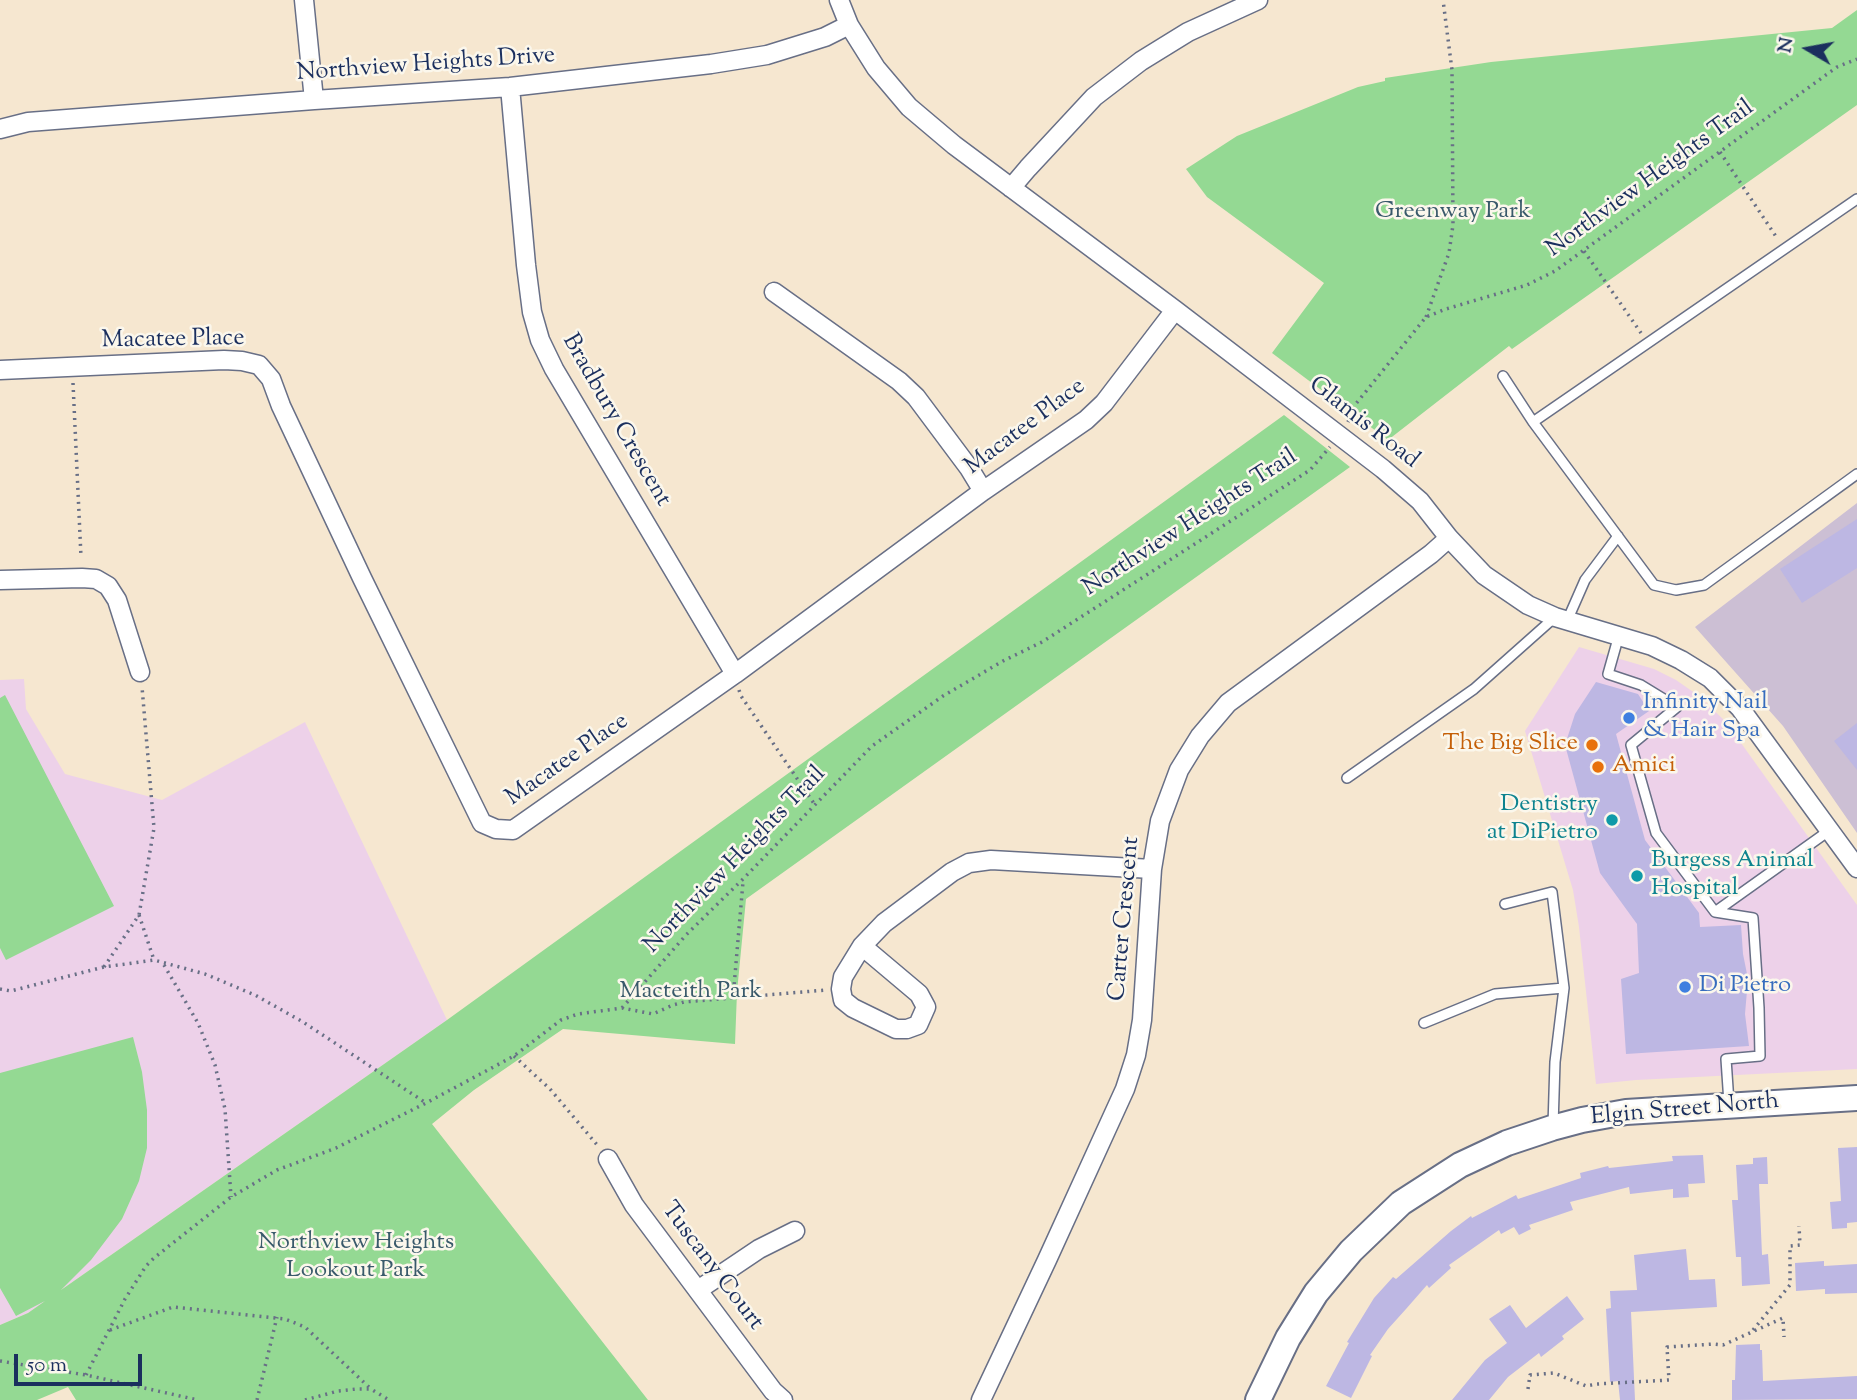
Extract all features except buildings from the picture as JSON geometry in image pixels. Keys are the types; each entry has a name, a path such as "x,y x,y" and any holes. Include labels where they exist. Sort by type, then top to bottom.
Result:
{"street":[{"path":"304,0 314,100"},
{"name":"Glamis Road","path":"839,0 849,25 876,68 909,107 954,145 1382,468 1420,501 1449,538 1484,575 1528,605 1561,619 1652,646 1710,678 1740,708 1857,868"},
{"path":"1011,188 1094,96 1141,61 1188,32 1258,0"},
{"name":"Northview Heights Drive","path":"0,129 28,122 510,87 711,64 767,55 825,37 849,25"},
{"name":"Bradbury Crescent","path":"510,87 526,265 532,312 540,340 554,369 734,674"},
{"path":"774,292 899,381 916,397 983,491"},
{"name":"Macatee Place","path":"0,370 224,360 259,365 271,379 281,406 362,578 482,823 496,830 513,830 734,674 983,491 1086,421 1104,403 1175,310"},
{"name":"Carter Crescent","path":"981,1400 1129,1078 1142,1020 1152,869 1160,821 1179,770 1200,736 1227,703 1432,554 1449,538"},
{"path":"0,580 82,578 96,579 108,586 117,600 140,672"},
{"path":"862,946 919,993 926,1007 918,1025 907,1029 896,1029 853,1008 843,1000 841,989 843,977 862,946 884,923 929,888 970,863 991,860 1152,869"},
{"name":"Elgin Street North","path":"1258,1400 1288,1338 1317,1293 1351,1251 1401,1203 1460,1165 1507,1143 1582,1119 1626,1112 1857,1098"},
{"name":"Tuscany Court","path":"608,1159 634,1205 773,1391 783,1400"},
{"path":"698,1290 759,1249 795,1231"}],"lane":[{"path":"1533,422 1857,199"},
{"path":"1503,376 1533,422 1654,585 1676,590 1704,584 1857,474"},
{"path":"1347,778 1474,689 1561,619 1585,580 1618,536"},
{"path":"1619,635 1608,674 1641,685 1677,707 1631,746 1656,833 1715,912 1753,918 1760,1056 1726,1059 1729,1106"},
{"path":"1715,912 1830,830"},
{"path":"1505,904 1552,892 1564,988 1555,1062 1552,1128"},
{"path":"1424,1023 1495,994 1564,988"}],"path":[{"path":"1345,426 1355,405 1426,317 1449,253 1453,225 1452,70 1443,0"},
{"name":"Northview Heights Trail","path":"1426,317 1527,285 1555,271 1837,68 1857,59"},
{"path":"1720,152 1784,249"},
{"path":"1584,251 1648,343"},
{"path":"72,367 81,557"},
{"name":"Northview Heights Trail","path":"622,1008 686,935 872,746 888,733 943,696 1042,642 1310,470 1332,444"},
{"path":"104,967 138,915 154,828 140,672"},
{"path":"734,674 741,696 815,805"},
{"path":"733,998 743,880"},
{"path":"138,915 154,960"},
{"path":"0,989 11,991 104,967 154,960 205,974 256,995 303,1022 426,1103"},
{"path":"163,963 198,1023 215,1065 226,1116 232,1197"},
{"path":"86,1375 128,1294 149,1263 232,1197 279,1169 336,1147 514,1056 561,1020 578,1014 622,1008 653,1014 684,1002 841,989"},
{"path":"514,1056 550,1089 608,1159"},
{"path":"1752,1331 1790,1285 1790,1246 1800,1245 1799,1226"},
{"path":"108,1330 173,1307 277,1317 305,1327 371,1389 389,1400"},
{"path":"257,1400 277,1317"},
{"path":"1528,1389 1530,1375 1554,1373 1586,1386 1669,1380 1667,1347 1685,1348 1714,1343 1723,1345 1783,1318 1784,1337"},
{"path":"0,1361 86,1375 198,1400"},
{"path":"305,1400 344,1390 371,1389"}],"shaded area":[{"path":"1857,503 1857,833 1783,726 1695,627"},
{"path":"1579,647 1654,669 1699,696 1726,722 1857,905 1857,1069 1596,1084 1573,890 1525,731"},
{"path":"24,679 26,709 65,774 162,800 305,722 447,1020 28,1313 0,1325 0,680"}],"green space":[{"name":"Greenway Park","path":"1857,10 1857,105 1512,349 1509,346 1388,440 1272,353 1324,283 1207,197 1186,169 1237,136 1358,87 1385,81 1385,78 1491,62 1832,28"},
{"name":"Northview Heights Lookout Park","path":"1284,415 1350,467 746,899 735,1044 563,1029 474,1090 432,1124 648,1400 76,1400 68,1387 37,1400 0,1400 0,1325 28,1313 45,1301 16,1316 0,1288 0,1073 133,1037 142,1072 147,1110 147,1148 139,1181 122,1219 91,1260 61,1290 447,1020"},
{"path":"5,695 114,906 6,960 0,948 0,698"}],"place":[{"name":"Infinity Nail & Hair Spa","path":"1629,718"},
{"name":"The Big Slice","path":"1592,745"},
{"name":"Amici","path":"1598,767"},
{"name":"Dentistry at DiPietro","path":"1612,820"},
{"name":"Burgess Animal Hospital","path":"1637,876"},
{"name":"Di Pietro","path":"1685,987"}],"park label":[{"name":"Macteith Park","path":"691,993"}]}
